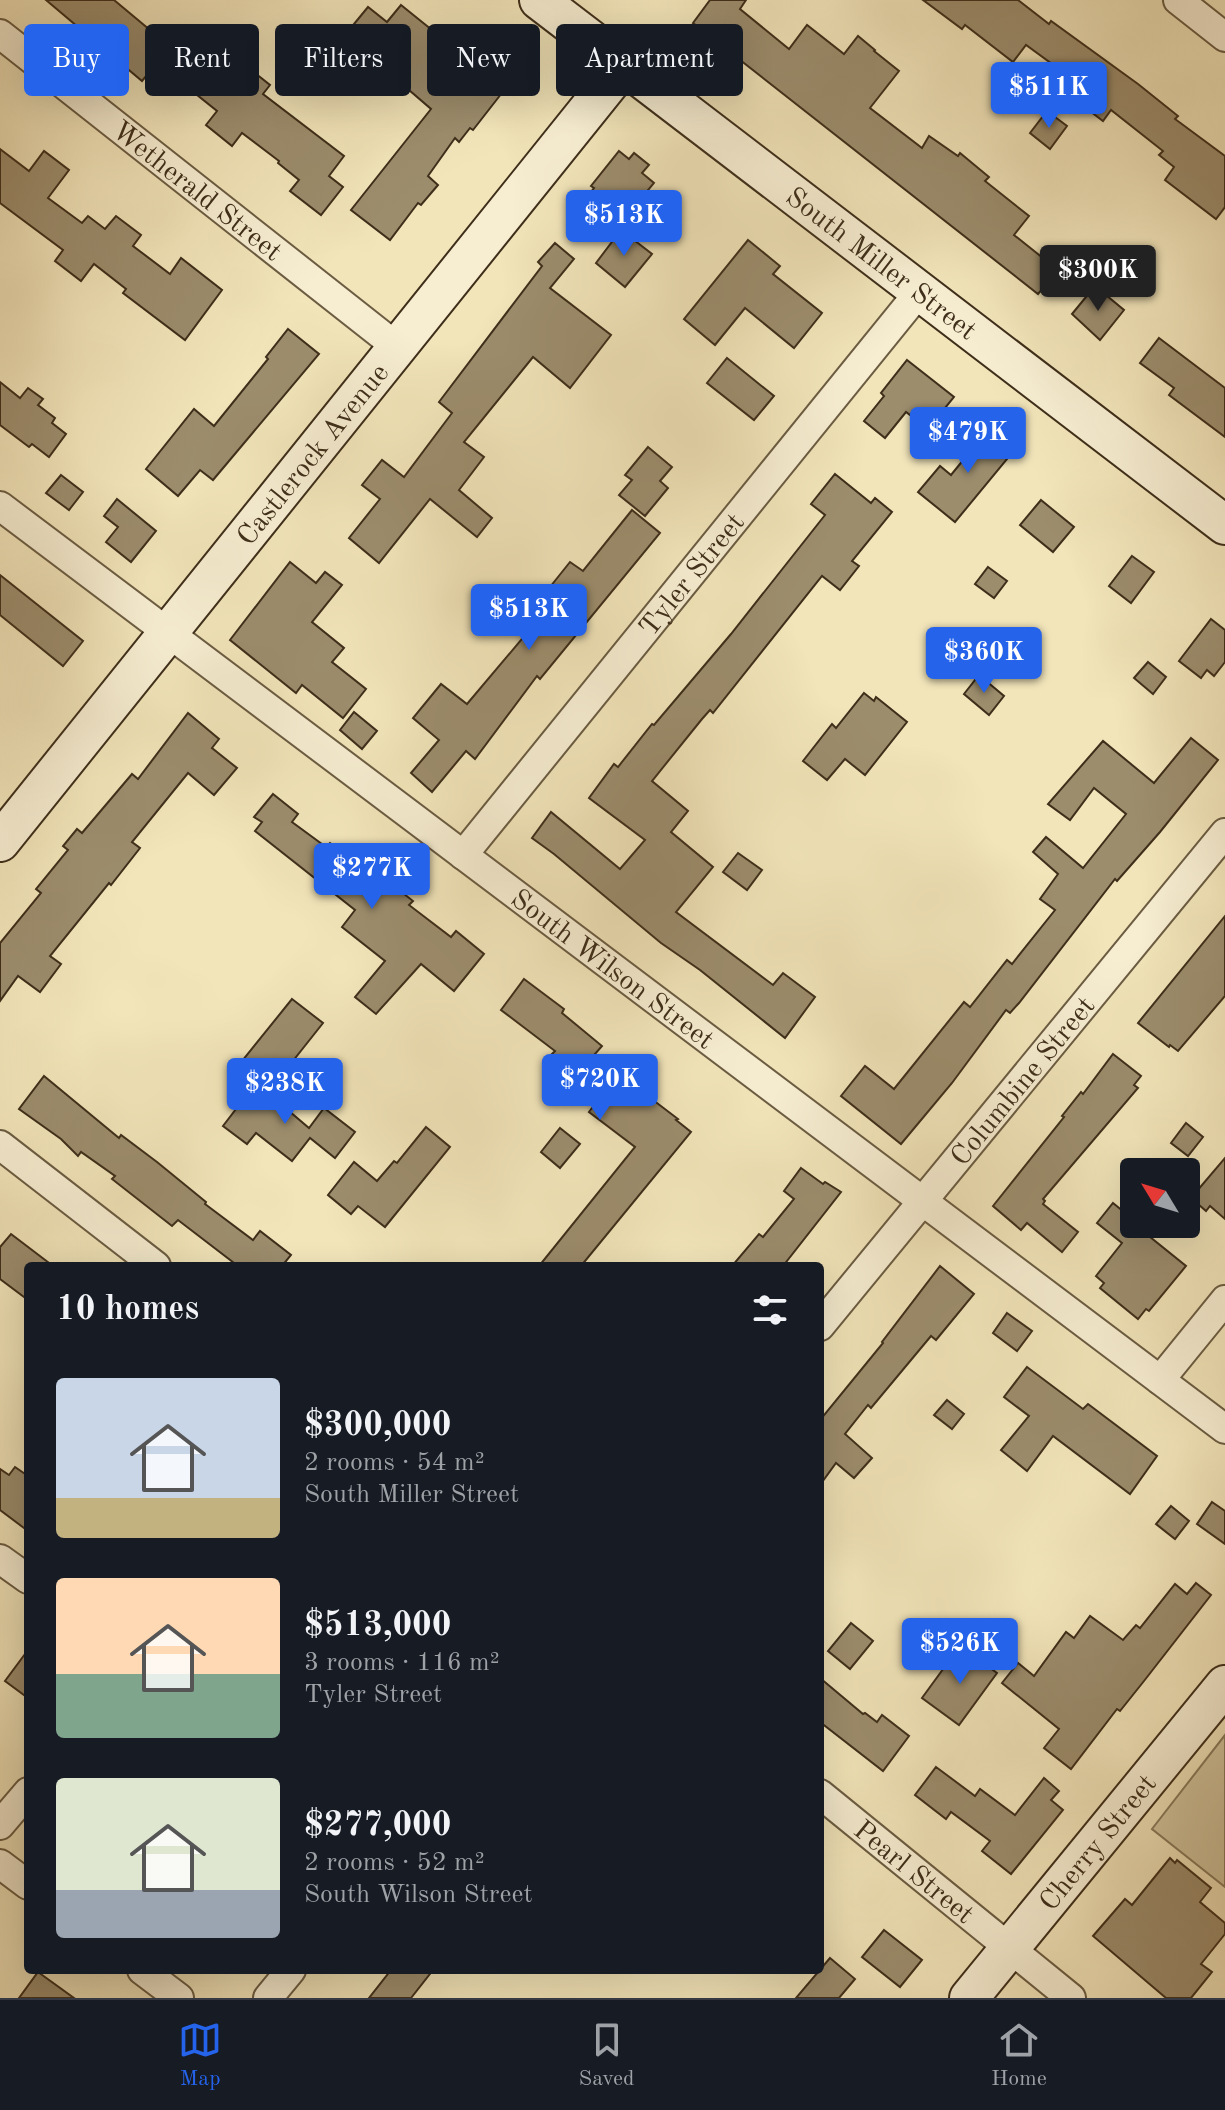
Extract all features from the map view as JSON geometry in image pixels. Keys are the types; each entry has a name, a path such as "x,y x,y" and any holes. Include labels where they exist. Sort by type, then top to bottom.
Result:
{"main road":[{"name":"South Miller Street","path":"539,0 570,24"},
{"name":"Castlerock Avenue","path":"0,842 599,96"},
{"name":"South Miller Street","path":"665,96 1225,525"},
{"name":"Cherry Street","path":"969,1998 1225,1685"}],"street":[{"path":"1178,0 1225,37"},
{"name":"Wetherald Street","path":"0,34 397,347"},
{"name":"Tyler Street","path":"463,855 920,291"},
{"name":"South Wilson Street","path":"0,506 1225,1429"},
{"name":"Columbine Street","path":"824,1321 1225,833"},
{"path":"0,1145 151,1262"},
{"path":"1160,1380 1225,1300"},
{"path":"0,1559 24,1576"},
{"path":"0,1825 24,1797"},
{"name":"Pearl Street","path":"824,1797 1071,1998"},
{"path":"0,1864 24,1882"},
{"path":"147,1974 179,1998"},
{"path":"268,1998 288,1974"}],"shaded area":[{"path":"1225,1735 1225,1887 1152,1829"}],"building":[{"path":"46,0 114,0 145,26 145,77 142,81 129,70 129,24 74,24"},
{"path":"710,0 746,0 740,9 789,49 807,25 844,54 858,36 899,71 870,108 922,148 929,136 958,156 960,153 989,177 985,181 1029,216 1014,235 1058,270 1038,294 743,62 743,24 693,23"},
{"path":"923,0 1018,0 1049,24 1051,21 1138,84 1178,116 1175,119 1225,156 1225,207 1216,219 1165,180 1174,167 1159,155 1163,151 1111,110 1103,121 1069,95 1078,83 1026,45 1013,62 965,25 962,29"},
{"path":"401,5 427,26 427,96 500,96 473,130 470,128 459,142 455,138 428,176 438,185 421,205 418,203 390,240 351,210 431,109 411,92 411,24 354,24 368,7 387,22"},
{"path":"259,76 270,85 263,94 344,156 329,176 343,187 321,215 290,191 299,180 279,161 242,133 232,146 206,125 217,111 198,96 259,96"},
{"path":"1047,111 1067,126 1050,149 1030,133"},
{"path":"0,149 29,171 44,151 69,170 48,198 82,223 88,216 105,229 116,216 141,235 133,246 170,274 181,258 222,290 185,340 123,293 126,289 94,264 81,281 55,261 63,250 0,203"},
{"path":"619,151 629,159 634,153 649,165 642,173 654,183 608,238 575,212"},
{"path":"621,230 652,254 625,287 596,263"},
{"path":"748,240 780,266 773,274 822,313 794,348 745,308 715,345 684,319"},
{"path":"555,243 574,259 550,288 611,335 570,388 533,357 464,442 484,457 459,490 492,518 477,537 430,499 379,563 349,538 380,499 362,485 382,460 404,477 452,413 439,402 542,266 538,262"},
{"path":"1088,250 1105,263 1090,282 1073,269"},
{"path":"1095,286 1124,310 1100,340 1072,314"},
{"path":"288,329 319,354 213,480 200,470 178,496 146,469 194,409 214,426"},
{"path":"1159,338 1225,388 1225,437 1169,395 1174,388 1140,363"},
{"path":"727,358 774,396 754,420 707,383"},
{"path":"907,360 954,397 928,429 906,412 885,438 864,421"},
{"path":"0,382 20,398 28,388 43,399 38,405 55,418 52,423 66,434 49,457 32,444 29,447 0,425"},
{"path":"991,426 1017,447 955,522 918,492 940,466 951,475"},
{"path":"648,447 672,467 660,481 668,488 645,516 619,495 632,480 625,475"},
{"path":"835,474 871,503 875,498 892,512 852,561 859,566 840,590 822,576 713,713 710,710 652,781 688,811 671,832 713,867 676,912 773,985 783,973 815,997 785,1038 532,838 551,812 620,869 645,840 589,798 614,764 618,767 731,634 825,515 811,504"},
{"path":"61,475 83,492 69,510 46,493"},
{"path":"117,499 156,531 131,562 106,542 118,527 104,516"},
{"path":"1041,500 1074,527 1053,552 1020,525"},
{"path":"632,510 660,533 540,679 537,676 475,759 466,751 432,792 411,773 439,740 413,718 441,684 467,704 532,627 517,616 539,587 546,592 570,562 583,571"},
{"path":"1132,556 1154,572 1131,603 1109,586"},
{"path":"290,562 316,583 325,572 342,585 312,622 344,648 332,662 366,689 343,718 302,685 296,693 230,640"},
{"path":"988,567 1007,581 994,598 975,584"},
{"path":"0,575 83,641 63,666 0,615"},
{"path":"1211,619 1225,630 1225,662 1214,676 1207,670 1201,678 1179,661"},
{"path":"1148,662 1166,677 1153,694 1134,678"},
{"path":"979,675 1004,696 989,715 964,694"},
{"path":"864,693 874,701 876,697 907,722 865,775 845,759 827,780 803,761 832,724 836,728"},
{"path":"354,712 377,731 362,749 340,730"},
{"path":"188,713 219,739 212,748 237,768 214,795 188,773 132,842 140,848 50,956 61,964 40,992 18,976 0,1001 0,943 41,893 36,889 68,850 63,846 77,829 82,833 132,774 138,779"},
{"path":"1191,738 1218,760 1160,832 1117,881 1115,879 1019,1003 1010,1013 1006,1010 952,1083 901,1144 841,1096 865,1066 894,1089 964,1002 970,1007 1007,960 1012,964 1055,910 1040,899 1058,874 1033,852 1046,837 1083,868 1126,814 1094,788 1070,820 1048,804 1103,741 1154,783"},
{"path":"273,794 298,814 292,822 326,847 330,843 342,852 346,848 413,901 409,905 451,937 456,931 484,954 454,991 421,964 376,1014 355,997 385,961 342,927 355,910 255,831 262,822 254,817"},
{"path":"738,853 762,870 747,890 723,872"},
{"path":"1225,916 1225,996 1178,1051 1138,1023"},
{"path":"524,979 564,1009 562,1013 602,1046 594,1055 691,1132 584,1262 542,1262 635,1147 589,1112 601,1096 551,1055 555,1051 501,1010"},
{"path":"292,999 323,1023 269,1091 238,1066"},
{"path":"1113,1054 1141,1076 1134,1085 1138,1088 1043,1199 1043,1204 1078,1232 1062,1252 1027,1223 1021,1230 993,1206"},
{"path":"44,1076 119,1138 121,1135 157,1162 253,1240 260,1231 291,1255 285,1262 233,1262 178,1220 172,1226 112,1179 115,1176 81,1152 78,1156 61,1139 19,1109"},
{"path":"256,1083 309,1128 324,1108 355,1132 335,1158 310,1138 292,1161 256,1133 247,1144 223,1126"},
{"path":"1186,1123 1203,1137 1188,1156 1171,1143"},
{"path":"426,1127 450,1147 385,1227 358,1206 351,1214 328,1195 354,1162 377,1181 394,1161 397,1163"},
{"path":"560,1128 580,1144 560,1168 541,1152"},
{"path":"1225,1158 1225,1219 1210,1206 1206,1211 1200,1206 1200,1187"},
{"path":"801,1168 823,1184 825,1182 841,1192 786,1262 735,1262 759,1234 763,1237 794,1199 784,1191"},
{"path":"1113,1203 1120,1209 1120,1238 1151,1238 1186,1266 1149,1311 1146,1309 1138,1319 1100,1288 1104,1283 1096,1276 1122,1243 1097,1223"},
{"path":"11,1234 48,1262 24,1262 24,1297 0,1279 0,1247"},
{"path":"940,1266 974,1294 936,1340 931,1336 845,1434 872,1458 854,1478 836,1463 824,1480 824,1415"},
{"path":"1007,1313 1032,1331 1017,1351 993,1333"},
{"path":"1027,1367 1083,1409 1088,1404 1157,1456 1130,1494 1053,1436 1027,1471 1001,1450 1029,1416 1004,1397"},
{"path":"947,1400 964,1414 952,1429 934,1415"},
{"path":"15,1467 24,1473 24,1528 0,1510 0,1469 9,1475"},
{"path":"1212,1502 1225,1511 1225,1544 1197,1524"},
{"path":"1171,1506 1189,1521 1175,1539 1156,1524"},
{"path":"1196,1583 1211,1595 1071,1769 1044,1748 1059,1729 1002,1683 1018,1663 1034,1676 1066,1632 1074,1638 1090,1616 1123,1640 1136,1625 1140,1628 1175,1584 1187,1594"},
{"path":"851,1623 873,1641 850,1669 828,1651"},
{"path":"960,1646 997,1673 959,1725 922,1698"},
{"path":"24,1655 24,1695 5,1681"},
{"path":"824,1681 863,1714 877,1722 882,1715 909,1736 883,1771 824,1725"},
{"path":"936,1767 975,1796 980,1789 1015,1815 1044,1778 1059,1791 1051,1800 1063,1810 1011,1874 982,1851 990,1841 951,1812 946,1819 915,1795"},
{"path":"1170,1858 1175,1863 1177,1860 1211,1888 1200,1902 1225,1923 1225,1934 1201,1964 1212,1972 1191,1998 1166,1998 1093,1936 1125,1899 1132,1905"},
{"path":"884,1930 922,1960 900,1987 862,1957"},
{"path":"830,1958 855,1979 839,1998 796,1998 816,1974 824,1974 824,1965"},
{"path":"37,1974 41,1974 74,1998 19,1998"},
{"path":"388,1974 430,1974 411,1998 369,1998"}]}
